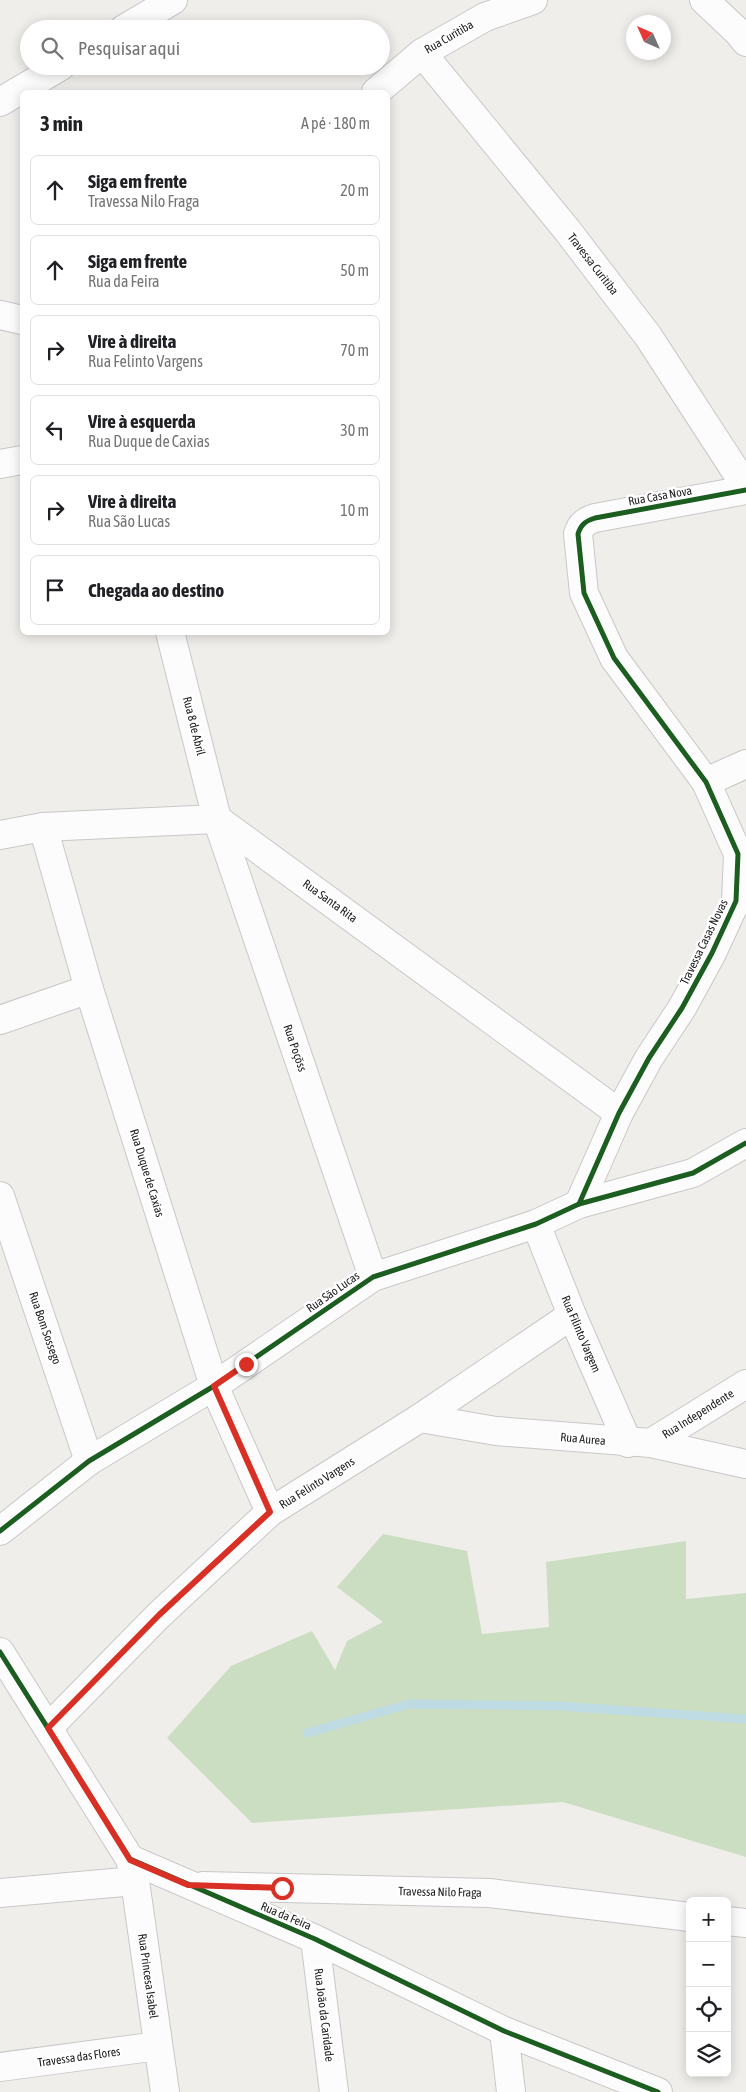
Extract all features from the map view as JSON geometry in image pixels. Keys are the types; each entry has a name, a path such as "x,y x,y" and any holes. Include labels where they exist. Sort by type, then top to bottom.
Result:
{"street":[{"path":"139,20 173,0"},
{"name":"Rua Curitiba","path":"378,90 422,53 485,17 533,0"},
{"path":"704,0 746,42"},
{"name":"Travessa Curitiba","path":"422,53 567,230 648,336 746,489"},
{"path":"20,90 46,75"},
{"path":"0,102 20,90"},
{"path":"0,315 20,320"},
{"path":"0,464 20,460"},
{"name":"Rua Casa Nova","path":"580,526 587,520 595,518 746,489"},
{"name":"Travessa Casas Novas","path":"579,1204 619,1113 649,1058 682,1008 712,953 736,901 738,854 706,782 614,658 584,593 578,539 580,526"},
{"name":"Rua 8 de Abril","path":"171,635 217,819"},
{"path":"706,782 746,764"},
{"path":"0,835 43,827 217,819"},
{"name":"Rua Santa Rita","path":"217,819 619,1113"},
{"name":"Rua Poçõss","path":"217,819 373,1277"},
{"name":"Rua Duque de Caxias","path":"43,827 90,989 214,1386 270,1512"},
{"path":"0,1020 90,989"},
{"name":"Rua São Lucas","path":"0,1531 89,1460 214,1386 373,1277 536,1224 579,1204 693,1173 746,1143"},
{"name":"Rua Bom Sossego","path":"0,1196 89,1460"},
{"name":"Rua Filinto Vargem","path":"536,1224 572,1315 640,1443"},
{"name":"Rua Felinto Vargens","path":"48,1728 159,1615 270,1512 420,1418 572,1315"},
{"name":"Rua Independente","path":"640,1443 746,1384"},
{"name":"Rua Aurea","path":"420,1418 496,1431 640,1443 746,1464"},
{"path":"0,1652 48,1728 132,1870"},
{"name":"Rua da Feira","path":"0,1893 132,1870 188,1885 315,1939 504,2031 658,2092"},
{"name":"Rua Princesa Isabel","path":"132,1870 165,2092"},
{"name":"Travessa Nilo Fraga","path":"188,1885 489,1893 686,1917"},
{"path":"731,1921 746,1923"},
{"name":"Rua João da Caridade","path":"315,1939 334,2092"},
{"path":"504,2031 511,2092"},
{"name":"Travessa das Flores","path":"0,2067 158,2046"}],"green space":[{"path":"383,1534 467,1551 482,1634 549,1627 546,1562 686,1541 686,1599 746,1593 746,1857 563,1802 252,1823 167,1738 231,1666 312,1631 335,1670 347,1641 383,1622 337,1587"}],"waterway":[{"path":"307,1733 409,1704 558,1706 746,1719"}],"cycle path":[{"path":"579,1204 619,1113 649,1058 682,1008 712,953 736,901 738,854 706,782 614,658 584,593 578,534 584,523 595,518 746,490"},
{"path":"0,1531 89,1461 214,1386 373,1277 536,1224 579,1204 693,1173 746,1143"},
{"path":"0,1652 130,1859 315,1939 504,2031 658,2092"}],"route":[{"path":"246,1364 214,1386 270,1512 159,1615 48,1728 130,1860 188,1885 282,1888"}]}
